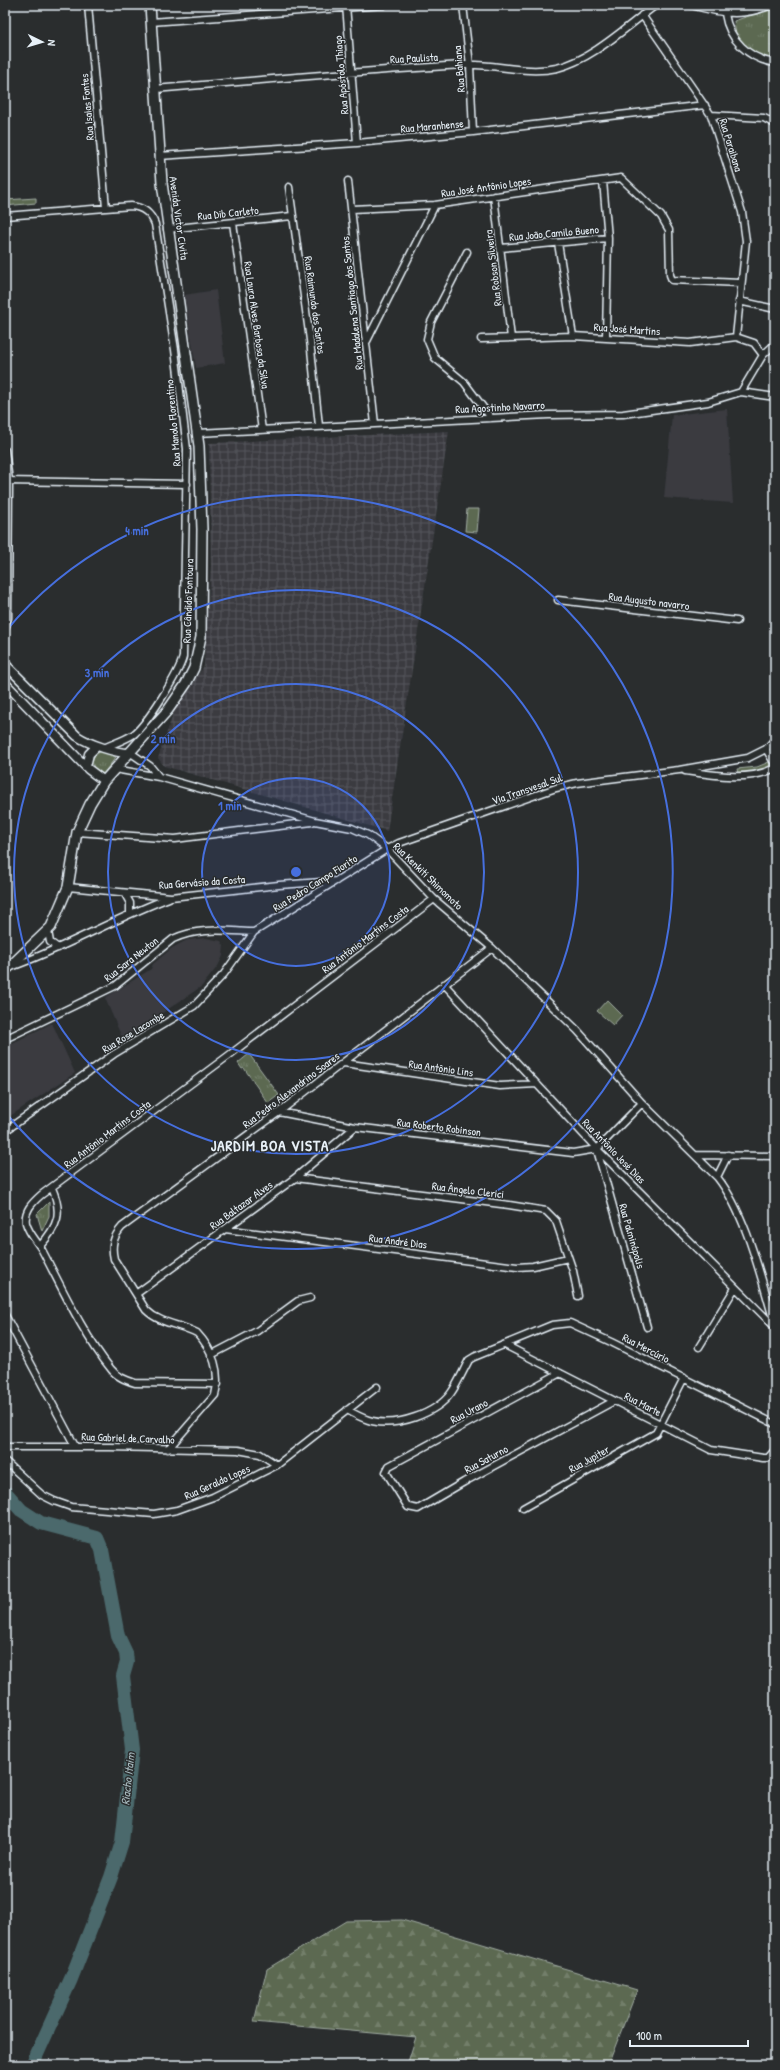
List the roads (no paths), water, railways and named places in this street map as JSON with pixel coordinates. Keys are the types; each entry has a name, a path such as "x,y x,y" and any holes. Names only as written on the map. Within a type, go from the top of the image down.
{"main road":[{"name":"Avenida Victor Civita","path":"150,5 159,156 167,229 198,433"},
{"name":"Rua Cândido Fontoura","path":"6,970 48,931 56,917 68,887 77,832 90,804 104,781 131,753 168,710 186,684 194,668 201,637 202,528 198,433"}],"street":[{"name":"Rua Isaias Fontes","path":"88,5 106,208"},
{"path":"152,22 384,5"},
{"name":"Rua Bahiana","path":"463,5 470,65 473,132"},
{"name":"Rua Paulista","path":"155,88 350,72 470,65 534,71 557,68 590,54 656,5"},
{"path":"691,5 725,14 745,13 770,5"},
{"name":"Rua Apóstolo Thiago","path":"346,7 350,72 357,143"},
{"path":"725,14 729,30 744,50 754,57 775,64"},
{"name":"Rua Paraibana","path":"642,15 711,115 745,226 745,252 740,284 736,337"},
{"name":"Rua Maranhense","path":"159,156 357,143 473,132 705,105"},
{"path":"711,115 758,118 772,122 775,128"},
{"name":"Rua José Antônio Lopes","path":"352,210 435,205 621,178 661,216 669,230 670,275 672,280 740,284"},
{"path":"603,180 608,238 606,337"},
{"name":"Rua Madalena Santiago dos Santos","path":"348,181 375,424"},
{"name":"Rua Raimundo dos Santos","path":"289,187 310,340 319,426"},
{"name":"Rua Robson Silveira","path":"494,196 511,338"},
{"path":"366,341 435,205"},
{"name":"Rua Manolo Florentino","path":"5,216 138,206 147,212 155,224 188,450 183,657 181,665 140,728 127,738 101,746"},
{"name":"Rua Dib Carleto","path":"167,229 292,216"},
{"name":"Rua Laura Alves Barbosa da Silva","path":"233,223 262,430"},
{"name":"Rua João Camilo Bueno","path":"501,248 608,238"},
{"path":"558,243 573,336"},
{"path":"467,252 431,322 427,340 435,358 464,382 491,418"},
{"path":"739,301 775,309"},
{"name":"Rua José Martins","path":"482,339 573,336 690,343 736,337 754,343 763,355"},
{"path":"775,344 763,355 741,392 775,397"},
{"name":"Rua Agostinho Navarro","path":"198,433 491,418 623,414 708,402 741,392"},
{"path":"5,450 7,481 8,618 5,629"},
{"path":"7,481 187,484"},
{"name":"Rua Augusto navarro","path":"558,600 737,621"},
{"path":"5,664 71,731 84,740 121,754 131,753 150,766 159,778"},
{"path":"5,683 97,777 104,781"},
{"name":"Via Transvesal Sul","path":"387,849 556,788 577,783 679,770 748,758 766,749 775,739"},
{"path":"86,766 89,754 101,746"},
{"path":"766,749 775,764"},
{"name":"Via Transvesal Sul","path":"679,770 706,774 750,776 761,774 775,768"},
{"name":"Rua Kenkiti Shimomoto","path":"115,769 159,778 315,821 361,831 387,849 434,899 492,948 577,1030 642,1102 717,1177 725,1189 743,1225 775,1326"},
{"path":"77,832 175,839 315,821"},
{"name":"Rua Pedro Campo Fiorito","path":"254,932 338,881 387,849"},
{"name":"Rua Gervásio da Costa","path":"68,887 125,894 171,897 279,885 338,881"},
{"path":"125,894 130,903 130,913"},
{"path":"6,970 37,958 130,913 171,897"},
{"name":"Rua Antônio Martins Costa","path":"218,1384 135,1383 119,1376 112,1370 79,1320 40,1246 30,1235 26,1224 27,1211 32,1203 434,899"},
{"path":"48,931 50,942 58,948"},
{"name":"Rua Sara Newton","path":"5,1039 115,986 173,939 182,934 202,931 254,932"},
{"name":"Rua Rose Lacombe","path":"5,1131 114,1054 194,1006 224,974 254,932"},
{"name":"Rua Pedro Alexandrino Soares","path":"218,1384 216,1366 211,1354 197,1333 152,1316 136,1294 114,1259 112,1250 117,1232 344,1063 492,948"},
{"name":"Rua Antônio José Dias","path":"444,984 597,1149 735,1288 775,1326"},
{"name":"Rua Antônio Lins","path":"344,1063 500,1086 537,1084"},
{"path":"597,1149 642,1102"},
{"name":"Rua Roberto Robinson","path":"279,1112 355,1127 573,1153 597,1149"},
{"name":"Rua Baltazar Alves","path":"136,1294 295,1178 355,1127"},
{"name":"Rua Palminópolis","path":"597,1149 647,1327"},
{"path":"696,1155 775,1156"},
{"path":"717,1177 728,1155"},
{"name":"Rua Ângelo Clerici","path":"295,1178 546,1211 556,1221 576,1281 578,1296"},
{"path":"40,1246 53,1230 58,1215 57,1199 52,1188"},
{"name":"Rua André Dias","path":"226,1229 517,1267 533,1266 568,1258"},
{"path":"699,1347 735,1288"},
{"path":"211,1354 257,1331 298,1301 310,1298"},
{"name":"Rua Gabriel de Carvalho","path":"5,1316 75,1446 253,1452 260,1454 277,1465"},
{"name":"Rua Mercúrio","path":"347,1410 364,1418 384,1422 406,1420 419,1415 443,1402 451,1393 469,1360 552,1325 570,1323 577,1325 775,1424"},
{"name":"Rua Marte","path":"505,1346 699,1444 723,1452 766,1458 775,1450"},
{"name":"Rua Urano","path":"387,1467 560,1373"},
{"path":"662,1425 684,1378"},
{"path":"168,1449 212,1400 218,1384"},
{"name":"Rua Geraldo Lopes","path":"5,1461 42,1495 54,1501 89,1510 154,1514 195,1505 277,1465 377,1387"},
{"name":"Rua Saturno","path":"387,1467 386,1472 408,1507 418,1509 614,1401"},
{"name":"Rua Jupiter","path":"523,1508 656,1433 662,1425"},
{"path":"5,1447 75,1446"}],"waterway":[{"name":"Riacho Itaim","path":"5,1492 21,1510 41,1523 97,1538 102,1550 118,1636 126,1653 127,1662 123,1676 132,1750 122,1842 111,1877 71,1979 32,2065"}],"district":[{"name":"JARDIM BOA VISTA","path":"270,1146"}]}
